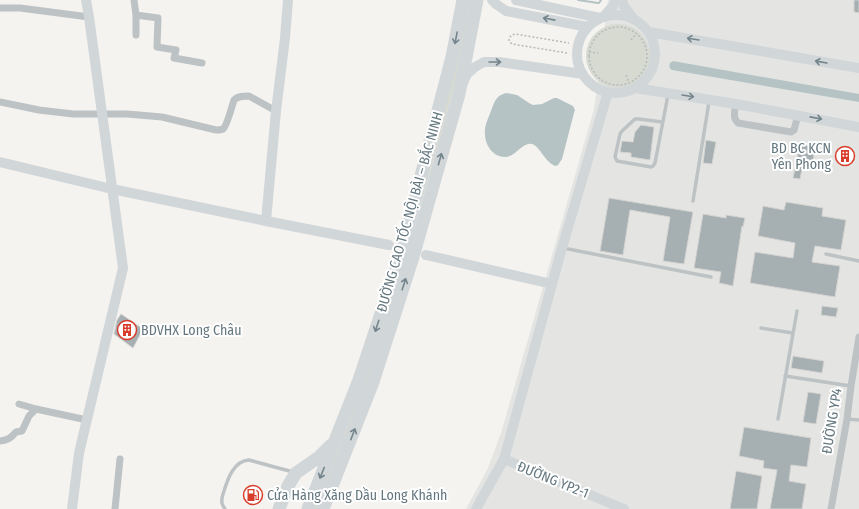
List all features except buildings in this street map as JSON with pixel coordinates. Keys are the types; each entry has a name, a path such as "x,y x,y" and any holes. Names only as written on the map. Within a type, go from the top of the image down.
{"highway":[{"name":"ĐƯỜNG CAO TỐC NỘI BÀI – BẮC NINH","path":"308,509 359,380 401,253 452,57 463,0"},
{"name":"ĐƯỜNG CAO TỐC NỘI BÀI – BẮC NINH","path":"323,509 376,374 413,257 459,94 477,0"},
{"path":"280,509 288,486 296,473 319,457 335,441"}],"street":[{"path":"72,509 79,453 123,268 86,0"},
{"path":"134,0 136,35"},
{"path":"266,221 288,0"},
{"path":"492,0 506,11 588,27"},
{"path":"516,0 602,17"},
{"path":"602,17 613,6 616,0"},
{"path":"622,0 632,18"},
{"path":"0,8 20,8 89,17"},
{"path":"618,14 632,18 642,24 649,32 653,40 655,50 654,63 649,76 642,83 632,86 623,92 608,92 591,84 583,74 578,60 577,49 580,38 595,20 602,17 618,14"},
{"path":"136,15 158,18 157,47 176,50 174,58 202,63"},
{"path":"649,32 859,68"},
{"path":"459,94 467,74 484,62 499,62 583,74"},
{"path":"632,86 668,94 736,104 859,127"},
{"path":"476,509 504,459 562,248 608,92"},
{"path":"0,102 45,111 74,114 127,114 162,117 216,130 223,129 226,125 236,98 249,96 276,111"},
{"path":"736,104 734,116 738,123 791,132 794,130 798,115"},
{"path":"0,162 112,189 389,245"},
{"path":"426,255 552,284"},
{"name":"ĐƯỜNG YP4","path":"830,509 847,419 859,337"},
{"path":"19,404 87,420"},
{"path":"0,441 10,438 16,432 22,431 29,416 36,408"},
{"path":"115,509 120,459"},
{"name":"ĐƯỜNG YP2-1","path":"504,459 624,509"}],"lane":[{"path":"662,122 635,119 620,134 615,157 616,160 651,167 653,166 655,163 668,94"},
{"path":"693,201 710,100"},
{"path":"562,248 711,277"},
{"path":"826,254 859,260"},
{"path":"778,419 797,311"},
{"path":"761,328 793,333"},
{"path":"785,376 851,386"},
{"path":"847,419 859,420"},
{"path":"224,509 221,503 222,496 229,476 236,466 244,460 249,460 296,473"}],"path":[{"path":"621,27 629,29 642,39 646,47 647,62 641,75 632,86 615,86 606,83 599,79 590,65 589,52 591,45 601,32 609,28 621,27"},
{"path":"631,40 636,33"},
{"path":"567,53 512,44 509,41 509,38 515,34 569,43"},
{"path":"589,52 598,53"},
{"path":"626,75 632,86"}],"shaded area":[{"path":"468,0 472,0 454,88 379,352 318,509 314,509 350,420"},
{"path":"608,0 859,0 859,509 466,509 488,468 502,430 594,109"},
{"path":"618,24 630,27 641,33 647,44 650,56 647,68 641,79 630,85 618,88 606,85 595,79 589,68 586,56 589,44 595,33 606,27"},
{"path":"673,61 859,94 859,102 672,70 669,65"},
{"path":"506,93 517,95 533,105 542,104 557,98 573,106 575,110 562,159 558,165 552,165 535,145 532,144 525,145 512,155 505,157 497,155 490,150 485,138 486,125 495,102 499,96"}],"waterway":[{"path":"578,0 598,3 601,0"}],"place":[{"name":"BD BC KCN Yên Phong","path":"845,156"},
{"name":"BDVHX Long Châu","path":"127,330"},
{"name":"Cửa Hàng Xăng Dầu Long Khánh","path":"253,495"}]}
